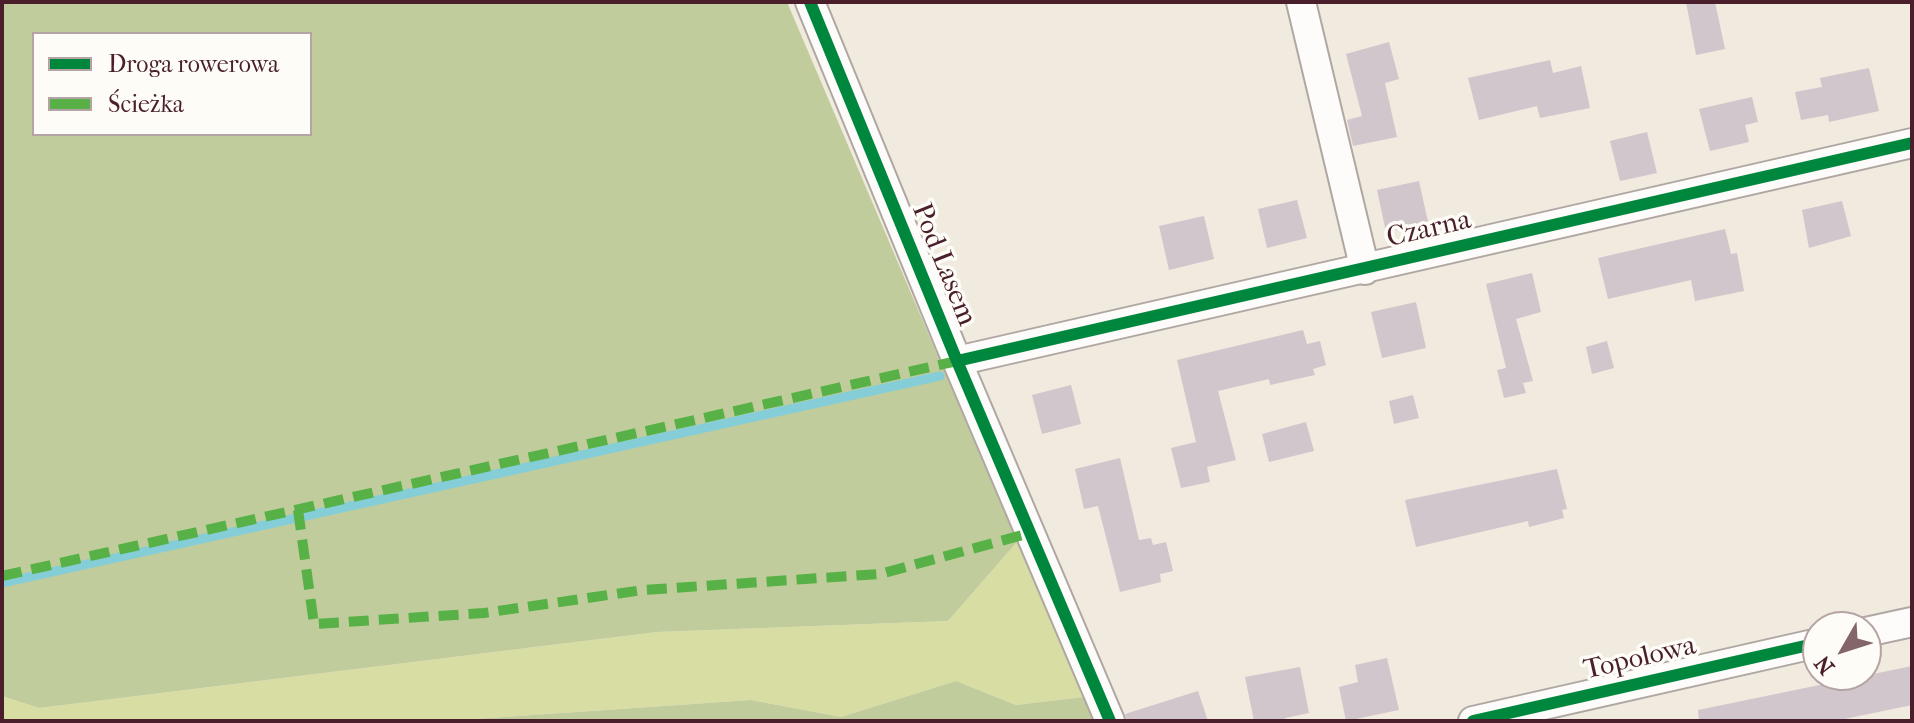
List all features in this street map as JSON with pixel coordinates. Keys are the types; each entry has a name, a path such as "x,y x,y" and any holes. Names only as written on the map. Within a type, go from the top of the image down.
{"street":[{"name":"Pod Lasem","path":"810,2 957,361 1110,721"},
{"path":"1301,2 1365,270"},
{"name":"Czarna","path":"957,361 1912,143"},
{"path":"1882,629 1912,622"},
{"name":"Topolowa","path":"1473,721 1802,647"}],"green space":[{"path":"2,2 787,2 1017,542 948,621 657,632 39,708 2,696"},
{"path":"1017,542 1084,697 1016,705 956,681 841,717 751,700 446,721 2,721 2,696 39,708 657,632 948,621"},
{"path":"956,681 1016,705 1084,697 1094,721 446,721 751,700 841,717"}],"building":[{"path":"1686,2 1715,2 1725,49 1696,55"},
{"path":"1389,42 1399,79 1385,83 1397,137 1353,146 1347,120 1362,116 1346,54"},
{"path":"1550,60 1553,73 1581,66 1590,108 1540,118 1537,106 1479,120 1468,78"},
{"path":"1869,68 1879,111 1829,122 1828,115 1801,120 1795,92 1822,87 1820,78"},
{"path":"1752,97 1758,122 1745,125 1749,142 1710,151 1699,109"},
{"path":"1647,132 1657,173 1620,181 1610,141"},
{"path":"1419,181 1428,222 1386,232 1377,190"},
{"path":"1297,200 1307,238 1267,248 1258,209"},
{"path":"1842,201 1851,236 1809,248 1802,210"},
{"path":"1204,216 1214,259 1169,270 1159,226"},
{"path":"1725,229 1731,254 1737,253 1744,291 1695,301 1691,280 1608,299 1598,258"},
{"path":"1532,273 1541,312 1516,319 1533,381 1523,383 1526,393 1504,398 1497,370 1506,368 1486,284"},
{"path":"1416,302 1426,348 1382,358 1371,312"},
{"path":"1303,330 1307,344 1320,341 1326,365 1313,369 1315,375 1270,385 1269,379 1218,391 1236,460 1207,467 1210,482 1181,488 1171,448 1196,442 1177,360"},
{"path":"1607,341 1614,368 1592,374 1586,347"},
{"path":"1071,385 1081,424 1042,434 1032,395"},
{"path":"1413,395 1419,418 1394,424 1389,401"},
{"path":"1306,422 1314,451 1269,462 1262,434"},
{"path":"1120,458 1139,540 1151,538 1153,545 1166,542 1173,571 1160,574 1161,582 1120,592 1098,506 1084,509 1075,469"},
{"path":"1557,469 1567,509 1562,510 1564,518 1529,527 1528,521 1416,547 1405,500"},
{"path":"1387,658 1399,710 1346,721 1339,687 1358,682 1355,665"},
{"path":"1912,666 1912,705 1835,721 1699,721 1698,710 1802,689 1882,691 1882,672"},
{"path":"1300,667 1309,713 1285,718 1286,721 1254,721 1245,677"},
{"path":"1198,691 1208,721 1127,721 1125,714"}],"waterway":[{"path":"2,583 940,376"}],"marked path":[{"path":"2,576 957,361"},
{"path":"298,510 314,624 484,613 643,590 880,574 1030,533"}],"cycle path":[{"path":"810,2 957,361 1110,721"},
{"path":"957,361 1912,143"},
{"path":"1473,721 1802,647"}]}
